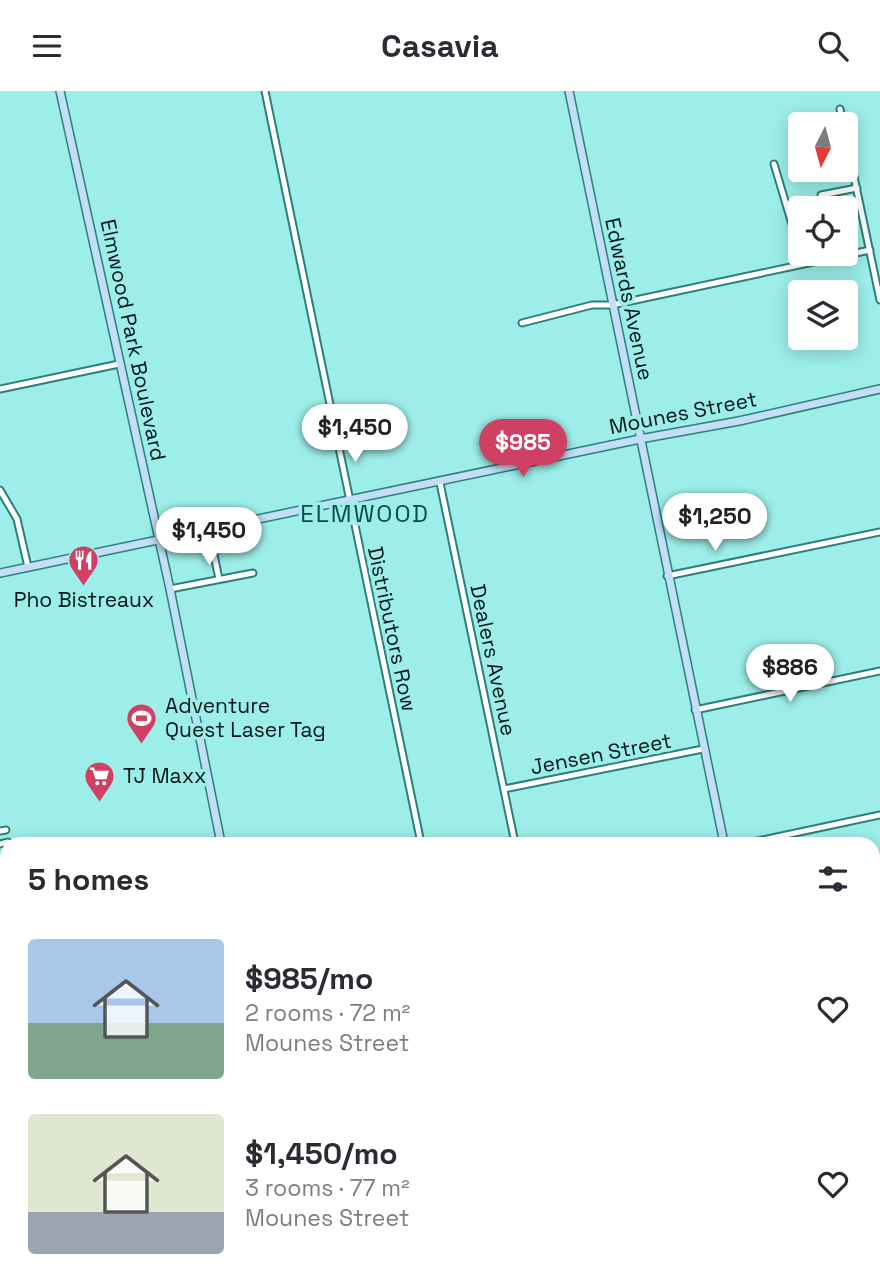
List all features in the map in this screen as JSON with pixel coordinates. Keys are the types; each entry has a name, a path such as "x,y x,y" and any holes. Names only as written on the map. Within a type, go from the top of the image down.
{"street":[{"name":"Elmwood Park Boulevard","path":"60,91 118,364 170,589 220,837"},
{"name":"Distributors Row","path":"265,91 420,837"},
{"name":"Edwards Avenue","path":"569,91 723,837"},
{"path":"774,164 788,205"},
{"path":"856,182 880,300"},
{"path":"821,196 857,188"},
{"path":"858,253 870,250"},
{"path":"522,323 592,305 612,305 794,266"},
{"path":"0,389 118,364"},
{"name":"Mounes Street","path":"0,573 640,439 739,421 880,389"},
{"name":"Dealers Avenue","path":"440,482 514,837"},
{"path":"0,490 17,519 28,567"},
{"path":"209,531 219,579"},
{"path":"667,576 880,532"},
{"path":"170,589 253,573"},
{"path":"695,710 880,671"},
{"name":"Jensen Street","path":"504,789 703,749"},
{"path":"776,837 880,815"}],"place":[{"name":"Pho Bistreaux","path":"84,587"},
{"name":"Adventure Quest Laser Tag","path":"142,745"},
{"name":"TJ Maxx","path":"100,803"}],"district":[{"name":"ELMWOOD","path":"365,514"}]}
